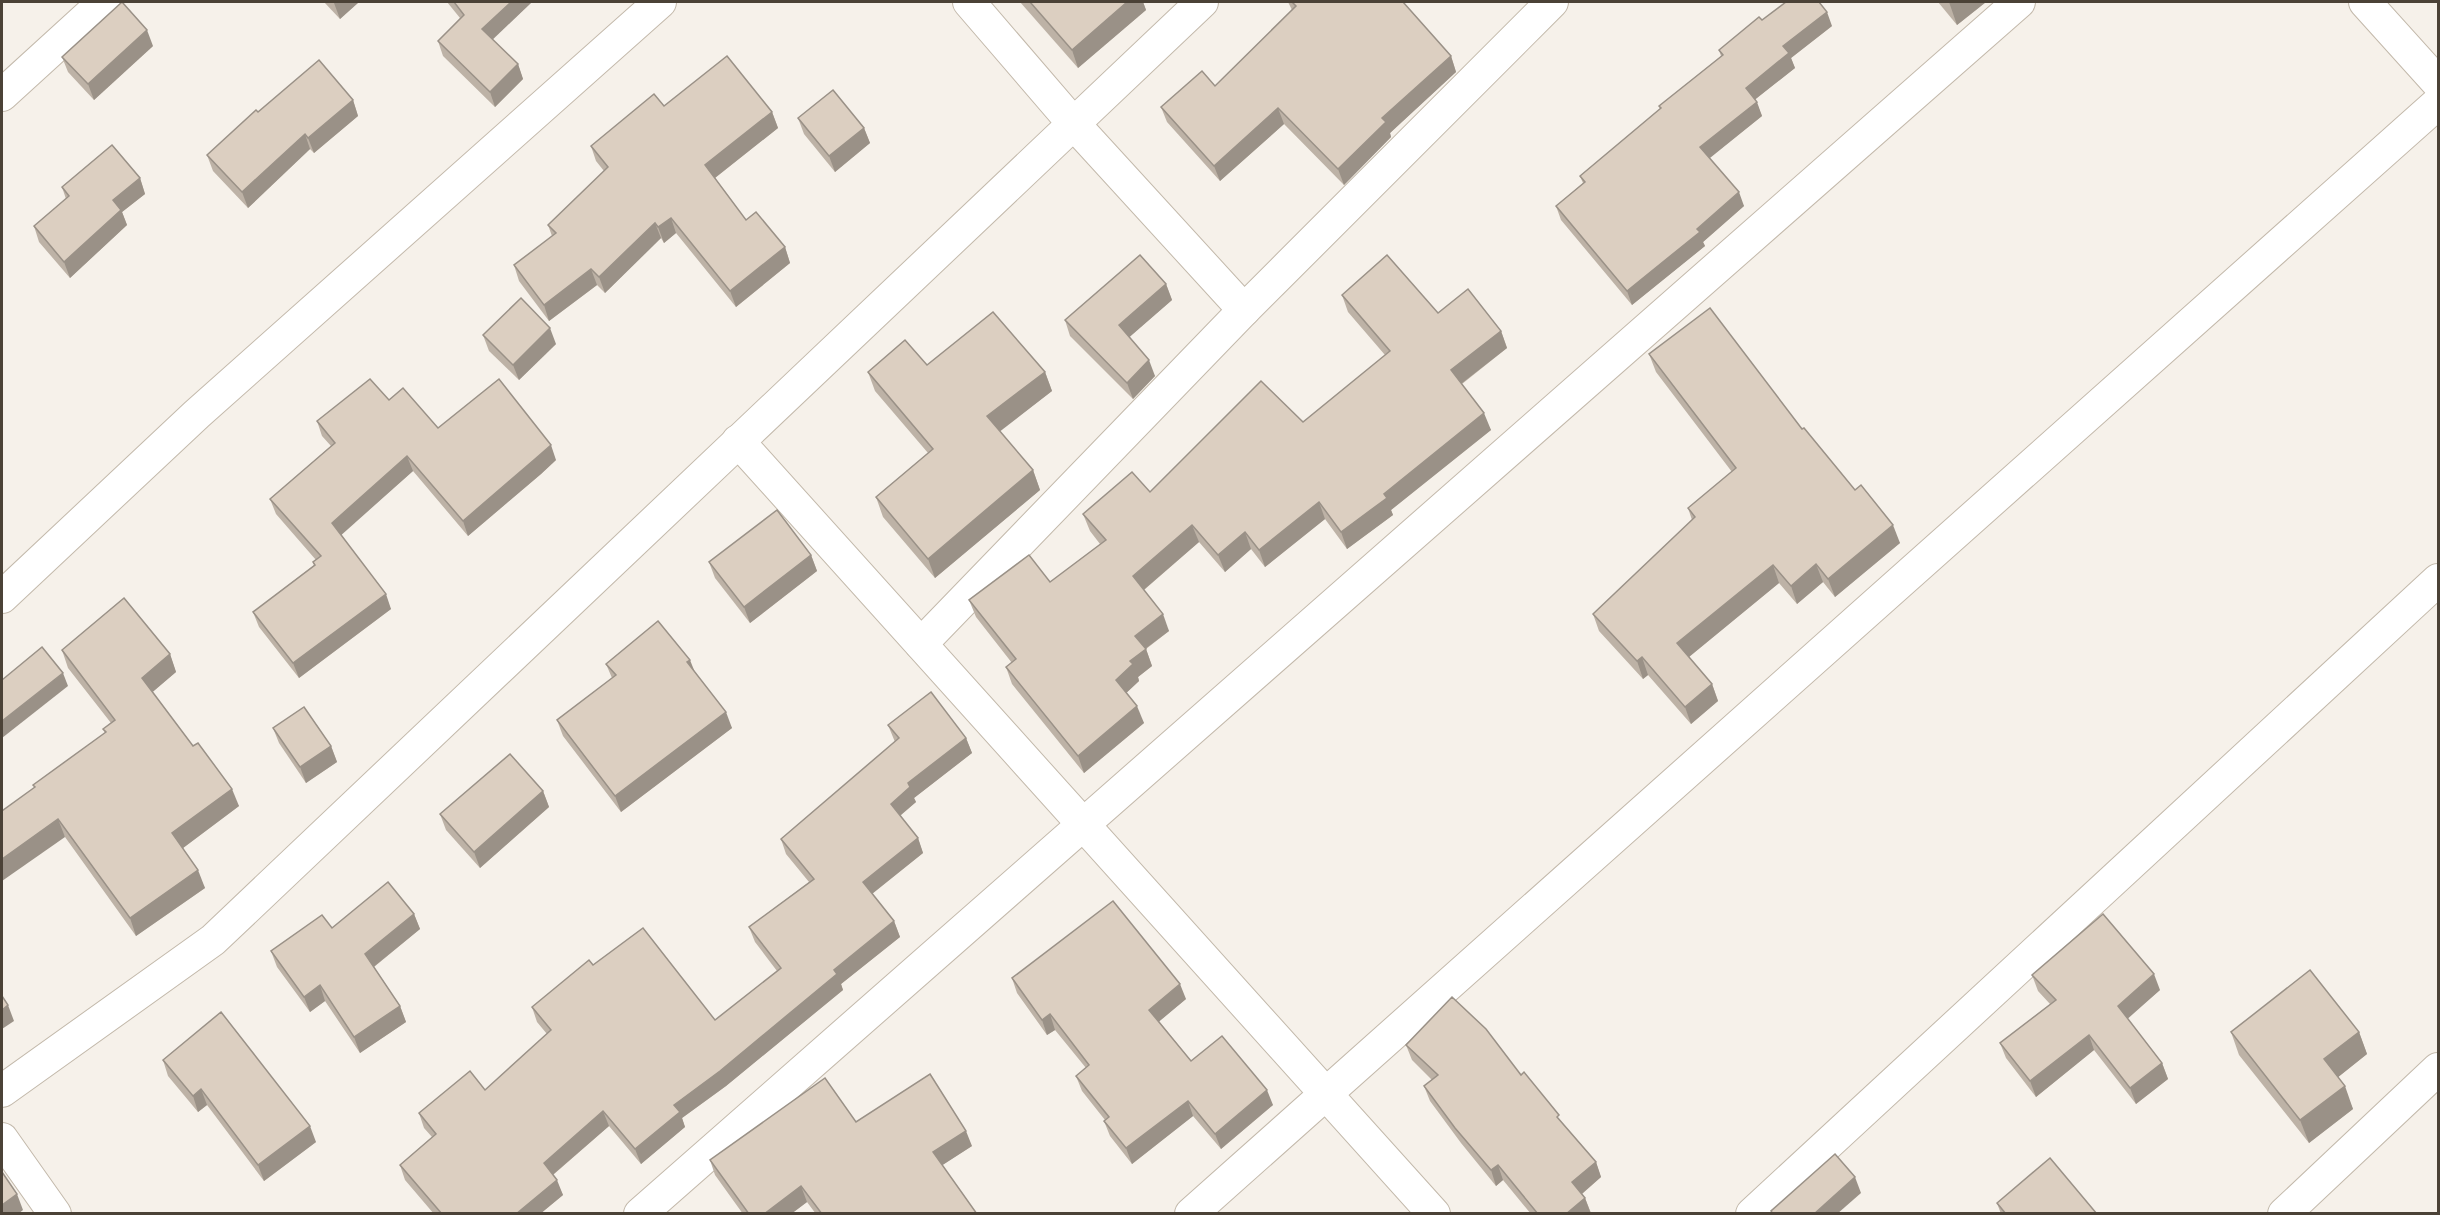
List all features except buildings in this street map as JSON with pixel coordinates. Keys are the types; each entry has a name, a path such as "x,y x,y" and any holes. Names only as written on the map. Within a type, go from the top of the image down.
{"street":[{"path":"2,95 104,2"},
{"path":"2,597 197,414 660,2"},
{"path":"969,2 1073,123 1244,310"},
{"path":"2,1091 213,940 1202,2"},
{"path":"921,644 1244,310 1552,2"},
{"path":"640,1214 2019,2"},
{"path":"2365,2 2439,83"},
{"path":"1191,1214 2439,103"},
{"path":"738,441 1434,1214"},
{"path":"1752,1214 2439,580"},
{"path":"2284,1214 2439,1069"},
{"path":"2,1139 55,1214"}]}
